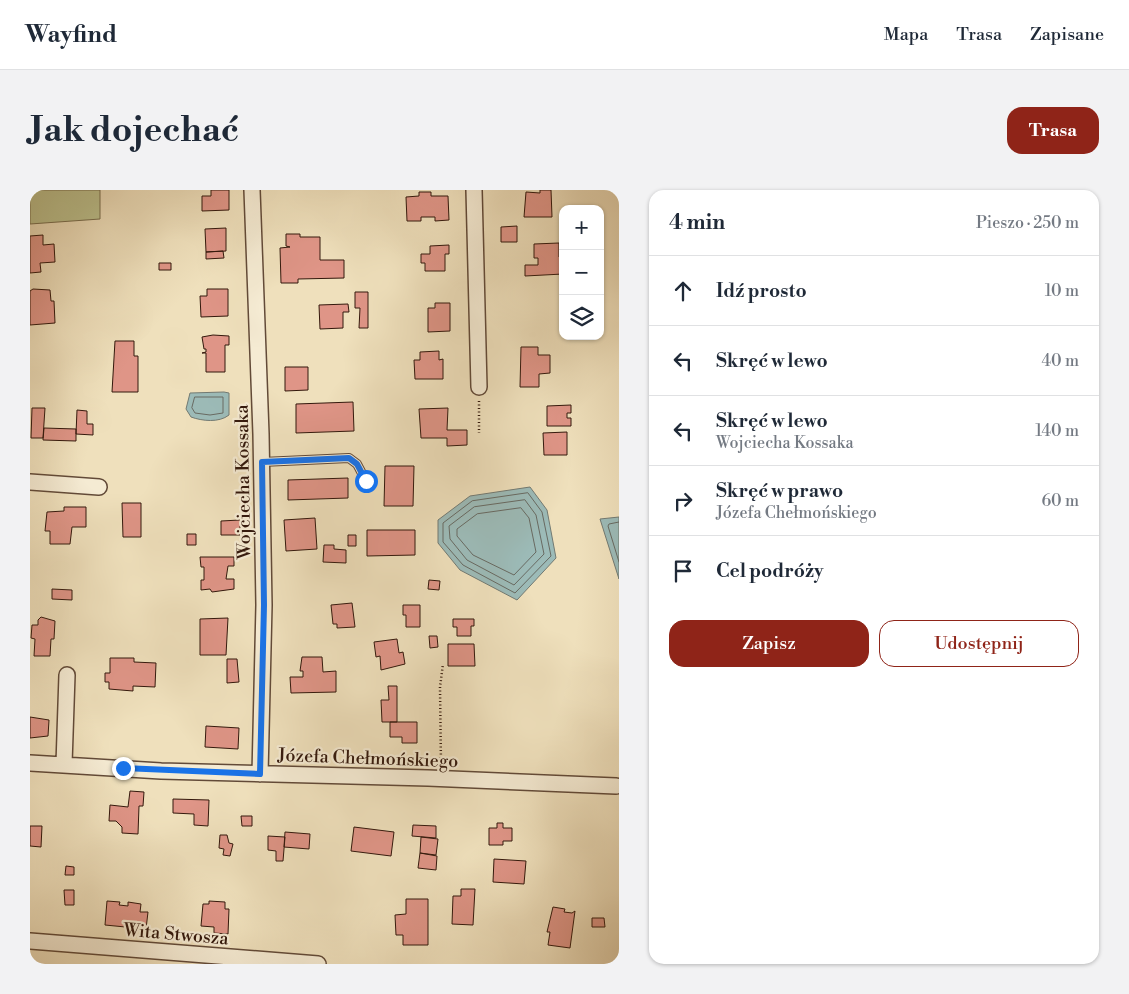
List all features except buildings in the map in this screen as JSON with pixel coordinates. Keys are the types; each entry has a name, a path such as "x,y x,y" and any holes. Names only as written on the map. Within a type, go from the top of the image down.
{"street":[{"name":"Wojciecha Kossaka","path":"252,190 262,462 264,605 260,774"},
{"path":"474,190 478,387"},
{"path":"30,482 99,487"},
{"path":"64,764 67,675"},
{"name":"Józefa Chełmońskiego","path":"30,763 160,771 616,786"},
{"name":"Wita Stwosza","path":"30,941 318,964"}],"lane":[{"path":"262,462 349,458 357,464 366,481"}],"path":[{"path":"478,387 479,433"},
{"path":"442,779 440,687 443,664"}],"green space":[{"path":"30,190 100,190 100,219 30,224"}],"water":[{"path":"190,393 229,393 229,415 225,418 200,420 191,417 186,409"},
{"path":"530,487 547,510 556,558 517,600 460,570 438,543 438,520 470,496"},
{"path":"619,517 619,579 600,519"}],"route":[{"path":"123,768 260,774 264,605 262,462 349,458 357,464 366,481"}]}
